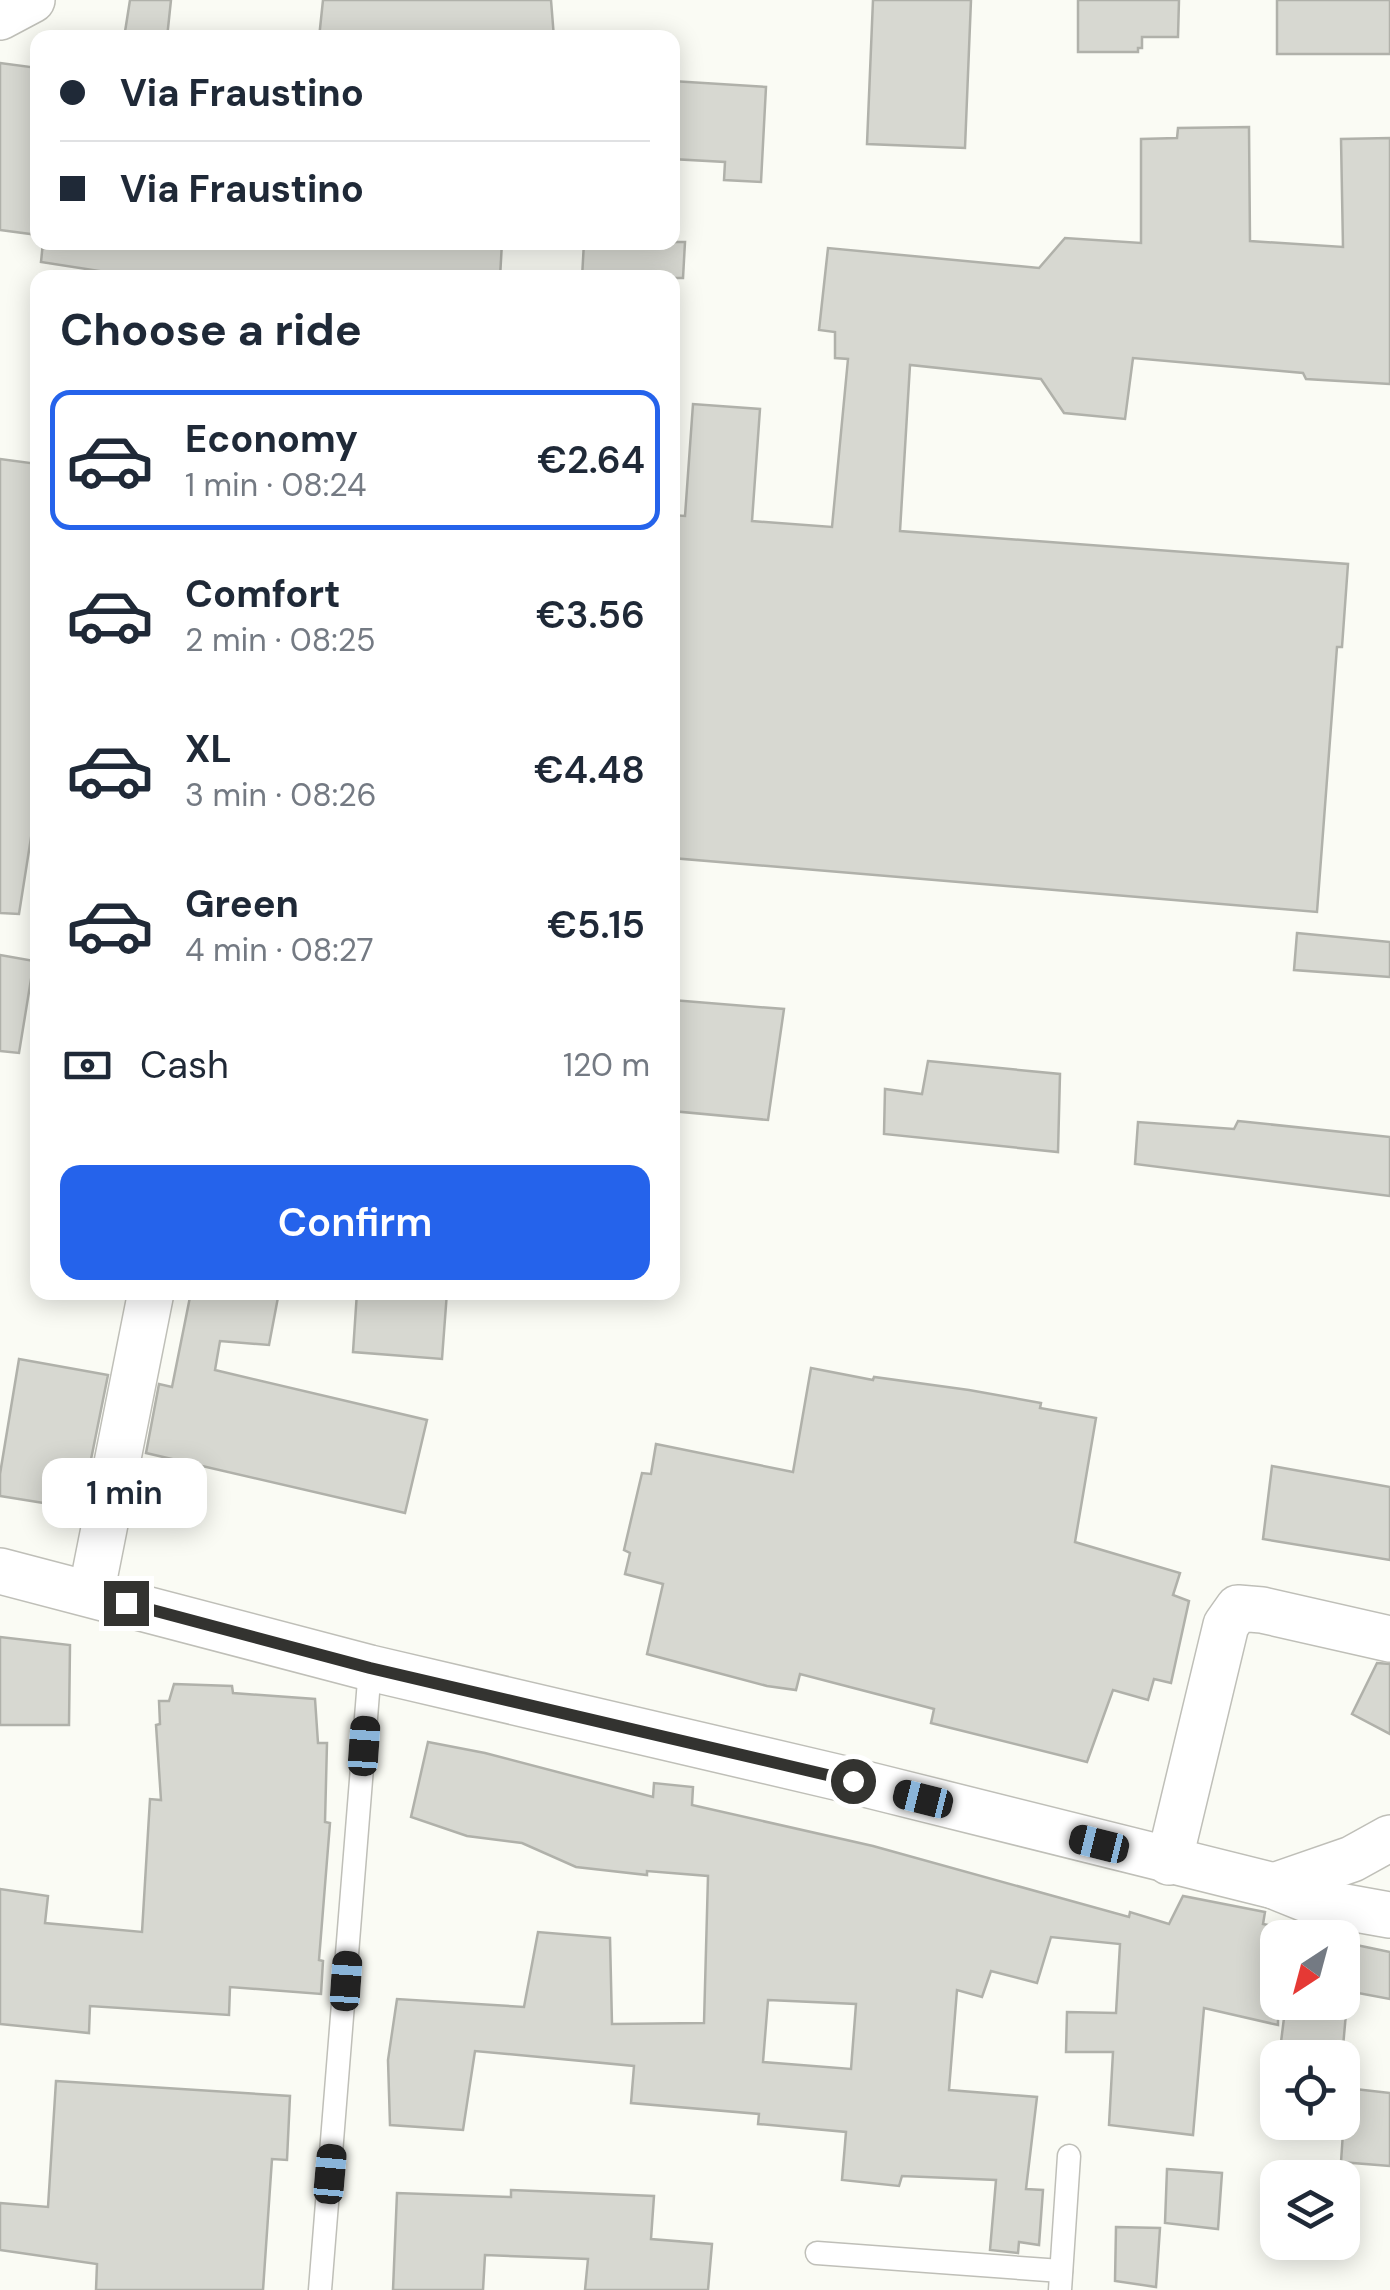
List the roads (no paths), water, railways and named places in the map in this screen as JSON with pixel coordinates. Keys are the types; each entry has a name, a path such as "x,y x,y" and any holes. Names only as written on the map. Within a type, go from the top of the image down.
{"street":[{"path":"0,17 32,0"},
{"path":"91,1594 149,1300"},
{"path":"0,1571 370,1668 853,1781 1274,1886 1311,1901 1390,1915"},
{"path":"1169,1862 1226,1625 1238,1608 1390,1639"},
{"path":"1274,1886 1352,1860 1390,1838"}],"lane":[{"path":"320,2290 370,1668"},
{"path":"817,2254 1061,2281 1070,2156"}]}
